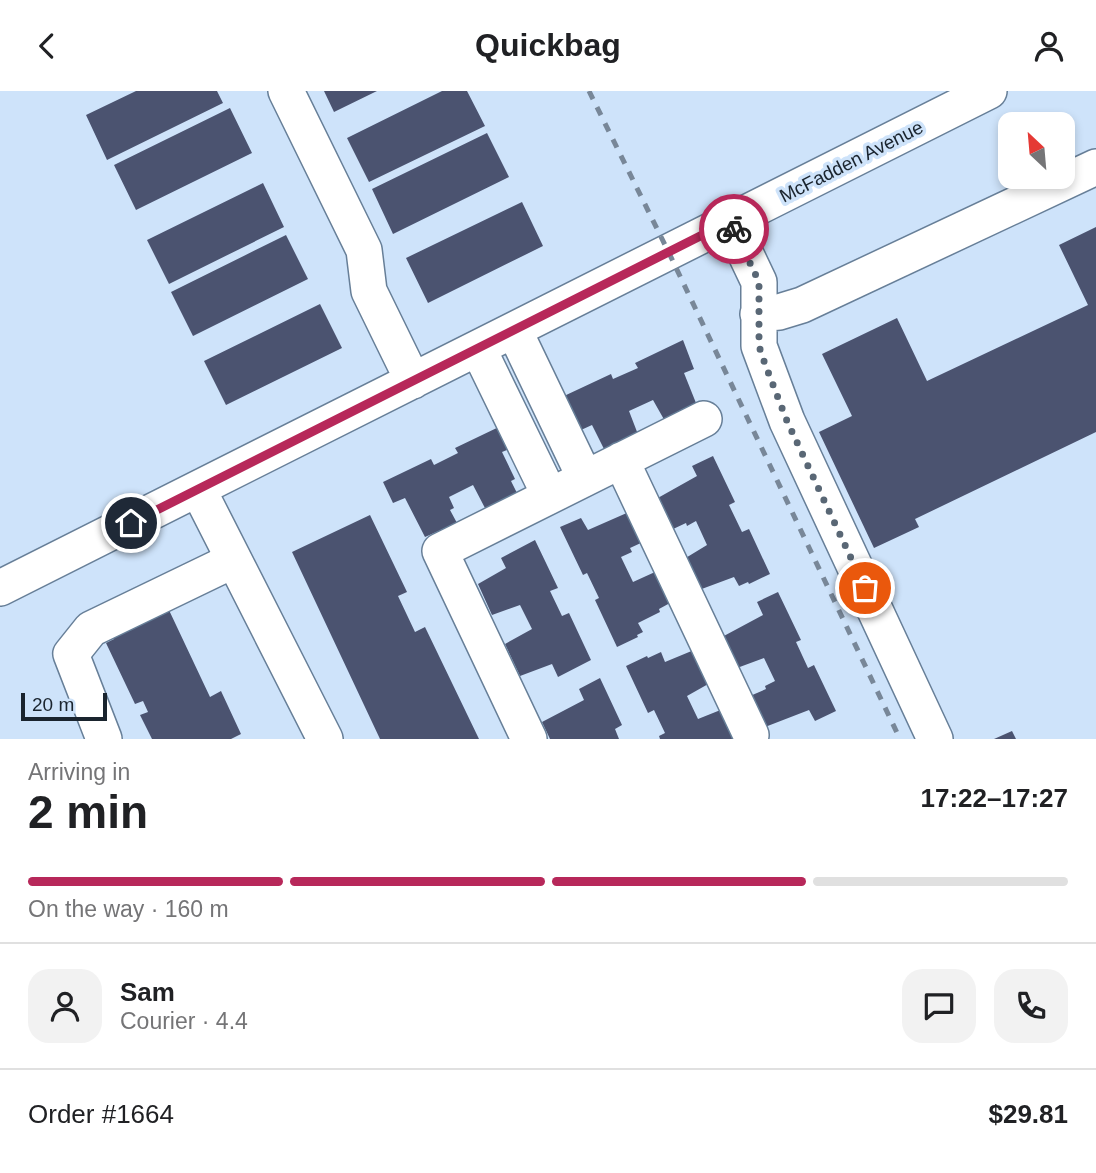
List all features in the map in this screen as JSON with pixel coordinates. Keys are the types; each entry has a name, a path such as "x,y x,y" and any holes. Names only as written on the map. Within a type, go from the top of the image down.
{"street":[{"path":"286,91 364,250 369,291 413,381"},
{"name":"McFadden Avenue","path":"0,589 989,91"},
{"path":"758,314 779,312 802,305 1096,167"},
{"path":"730,221 759,282 759,346 787,421 935,739"},
{"path":"513,330 585,478"},
{"path":"478,348 550,496"},
{"path":"529,739 440,551 704,419"},
{"path":"621,460 751,735"},
{"path":"198,489 234,560 314,736"},
{"path":"104,739 71,654 91,629 234,560"}],"building":[{"path":"136,91 217,91 223,103 107,160 86,115"},
{"path":"324,91 377,91 334,112"},
{"path":"442,91 467,91 485,126 369,182 347,138"},
{"path":"230,108 252,153 136,210 114,165"},
{"path":"487,133 509,177 393,234 372,189"},
{"path":"263,183 284,227 169,284 147,240"},
{"path":"522,202 543,246 428,303 406,258"},
{"path":"1096,227 1096,432 915,519 919,527 874,548 819,432 852,416 822,354 897,318 927,381 1088,305 1059,245"},
{"path":"286,235 308,279 193,336 171,292"},
{"path":"320,304 342,348 226,405 204,361"},
{"path":"683,340 694,369 684,373 698,408 666,423 653,400 629,411 639,437 606,453 592,425 581,430 564,396 611,374 613,379 638,368 635,363"},
{"path":"503,425 514,447 502,452 515,479 511,481 518,495 486,510 473,485 449,497 454,508 450,510 457,523 425,537 405,498 393,503 383,482 431,459 434,465 458,453 455,448"},
{"path":"713,456 735,502 729,505 742,532 749,529 770,574 749,584 748,582 739,586 734,577 699,590 684,559 707,545 696,521 671,530 656,499 697,476 692,466"},
{"path":"629,512 643,542 630,548 632,552 621,557 633,582 655,572 670,603 659,609 660,612 638,623 643,632 637,635 638,637 617,647 595,600 599,598 587,573 583,575 560,527 581,518 588,530"},
{"path":"370,515 407,592 398,596 415,632 425,627 479,739 380,739 292,552"},
{"path":"535,540 558,588 550,591 562,616 569,613 591,660 558,677 552,664 520,676 505,644 532,629 520,605 492,615 478,584 506,568 501,558"},
{"path":"778,592 801,640 796,642 808,668 814,665 836,711 815,721 809,710 765,727 750,696 766,689 765,686 775,681 764,658 737,668 722,637 763,615 757,602"},
{"path":"168,608 210,697 221,691 241,734 231,739 152,739 140,715 148,712 143,701 135,704 106,643 114,639 112,635"},
{"path":"694,650 710,683 687,696 698,719 723,709 738,739 660,739 659,736 665,733 654,710 648,713 626,666 661,652 665,662"},
{"path":"600,678 622,725 615,729 619,739 550,739 542,722 584,700 579,689"},
{"path":"1012,731 1016,739 994,739"}],"railway":[{"path":"589,91 900,739"}],"way so far":[{"path":"734,229 759,282 759,346 765,364 787,421 865,588"}],"route":[{"path":"131,523 730,221 734,229"}]}
